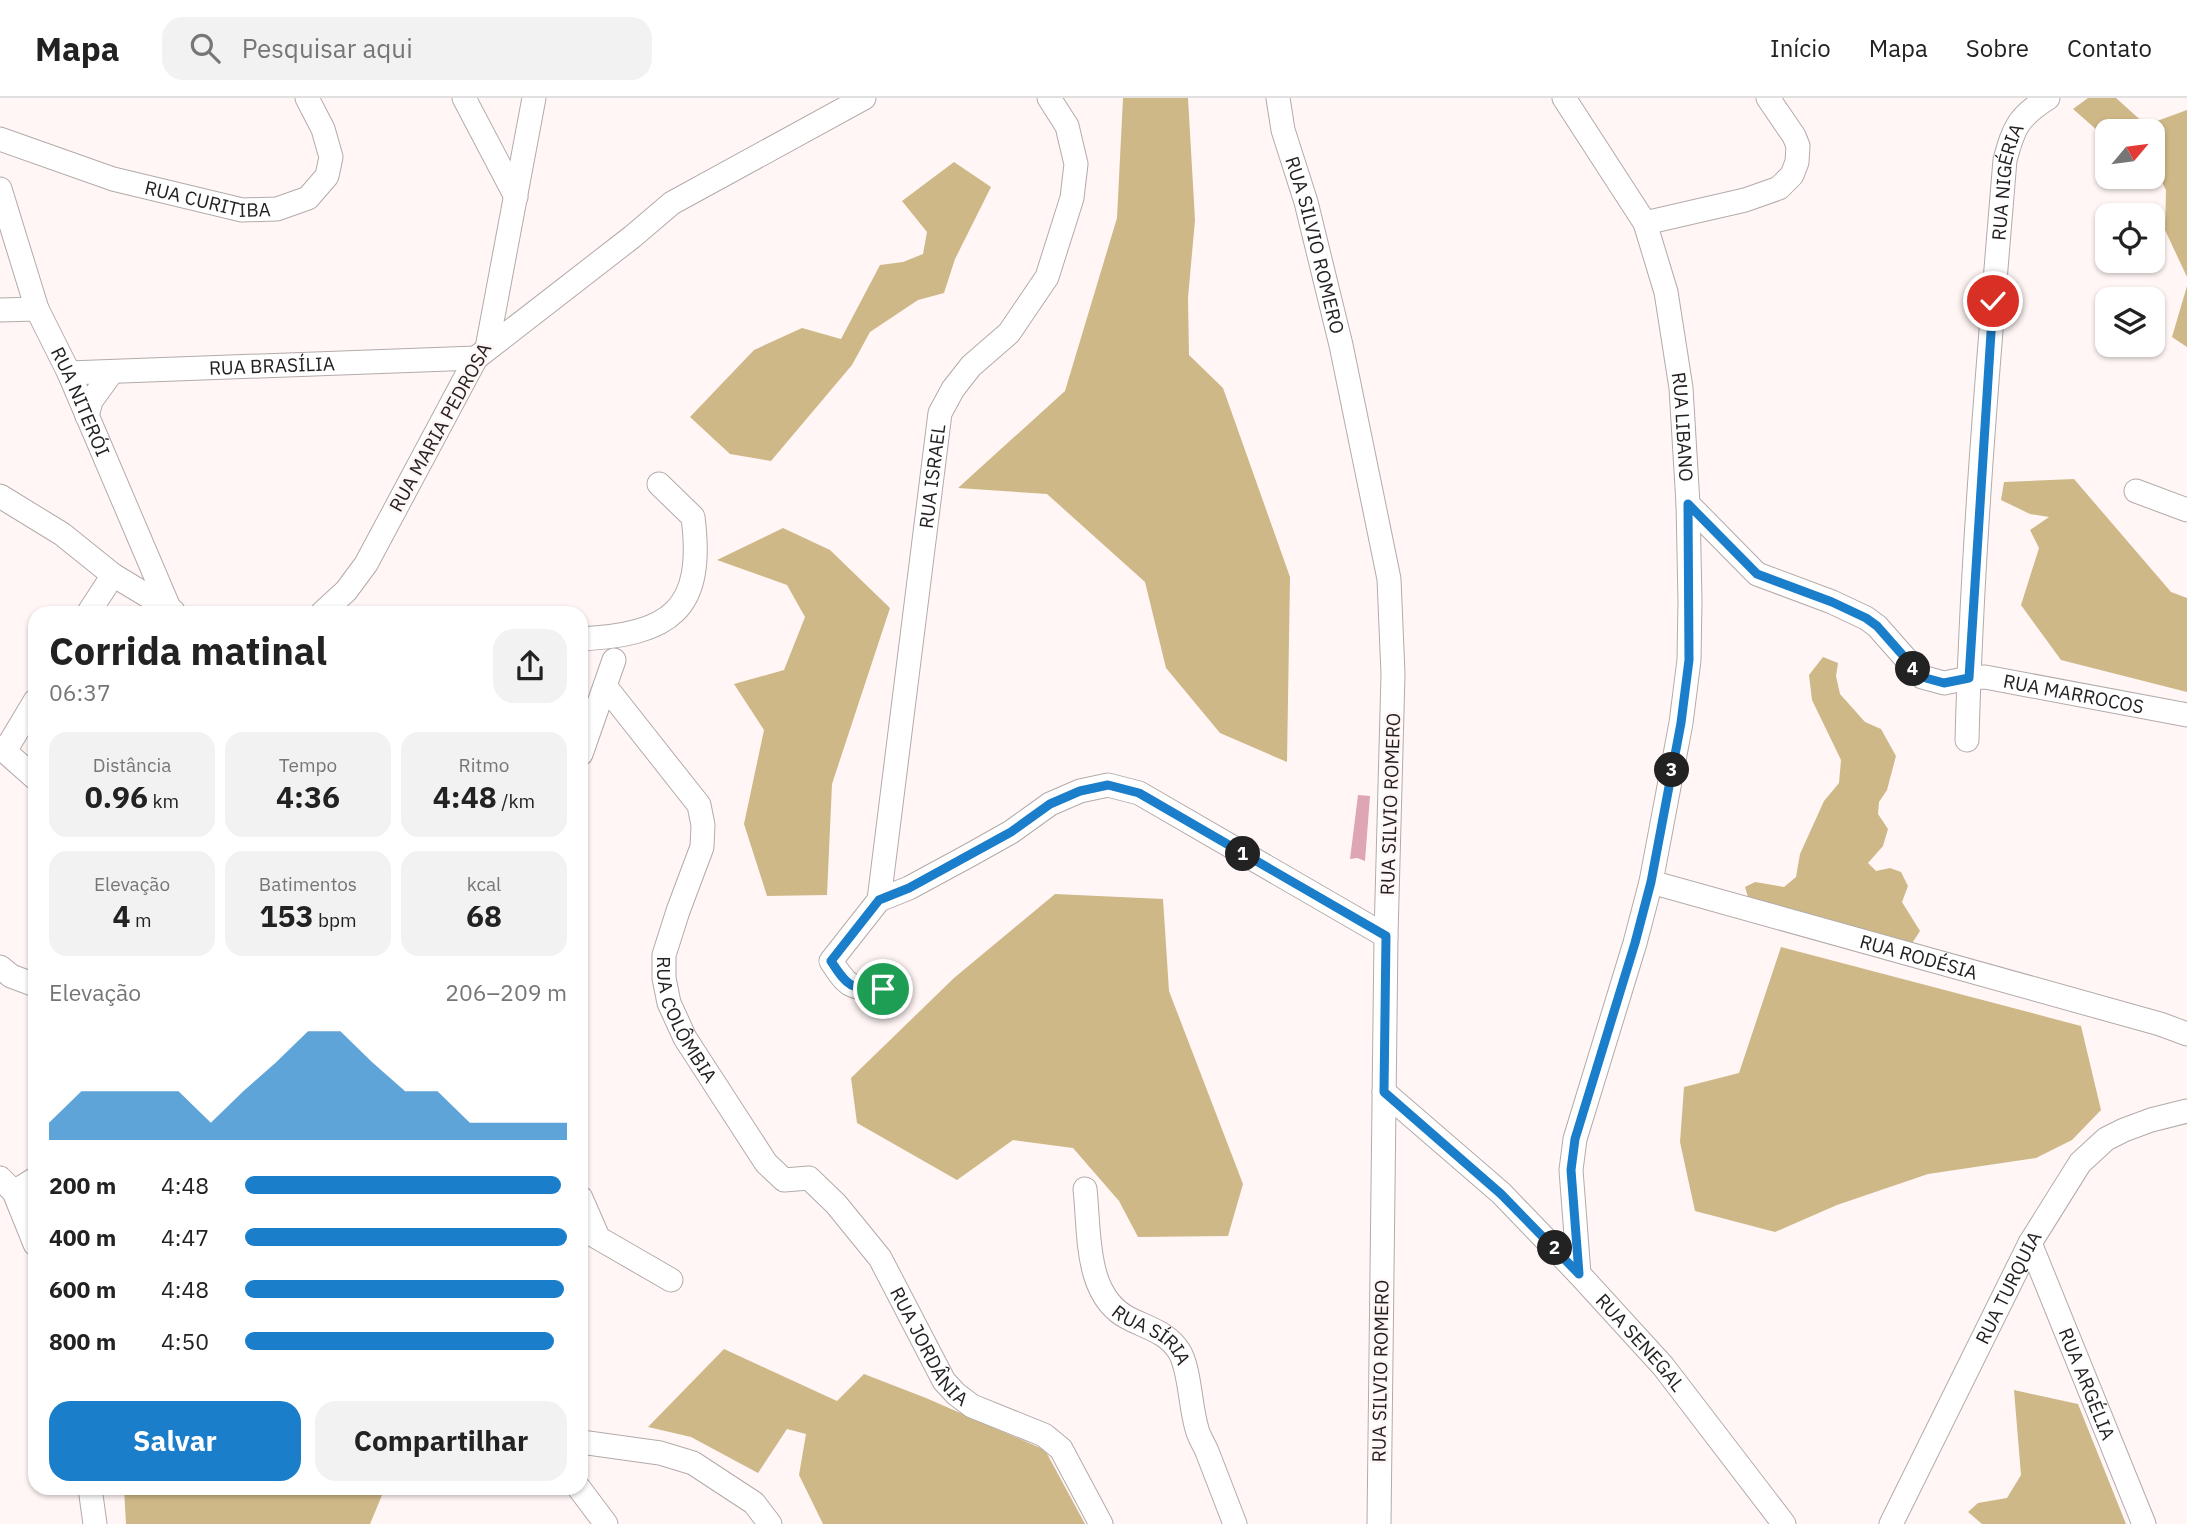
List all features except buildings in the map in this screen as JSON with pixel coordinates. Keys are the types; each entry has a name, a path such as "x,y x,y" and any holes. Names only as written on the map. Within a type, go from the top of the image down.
{"street":[{"name":"RUA CURITIBA","path":"0,139 113,179 242,210 277,209 308,198 327,176 331,157 323,129 307,98"},
{"path":"464,98 516,197"},
{"name":"RUA MARIA PEDROSA","path":"330,606 346,591 366,564 482,353 516,197 534,98"},
{"path":"482,353 672,203 864,98"},
{"name":"RUA ISRAEL","path":"879,900 940,413 953,389 979,359 1009,333 1047,277 1072,198 1076,164 1067,126 1049,98"},
{"name":"RUA SILVIO ROMERO","path":"1278,98 1283,130 1306,202 1341,345 1389,579 1394,674 1386,936 1379,1524"},
{"name":"RUA LIBANO","path":"1564,98 1645,223 1666,292 1679,374 1688,504 1689,660 1681,723 1651,882 1575,1139 1571,1170 1579,1274"},
{"path":"1645,223 1745,200 1779,188 1792,175 1797,163 1798,146 1794,135 1769,98"},
{"name":"RUA NIGÉRIA","path":"1967,740 1987,372 2005,160 2013,130 2032,108 2048,98"},
{"name":"RUA NITERÓI","path":"0,188 37,309 69,373 173,606"},
{"path":"0,310 37,309"},
{"name":"RUA BRASÍLIA","path":"69,373 482,353"},
{"path":"87,416 91,401 112,372"},
{"path":"588,638 629,635 662,622 677,610 690,589 697,556 693,517 659,484"},
{"path":"2136,491 2187,510"},
{"path":"0,496 62,534 113,575 166,606"},
{"name":"RUA MARROCOS","path":"1688,504 1757,574 1832,602 1866,618 1877,626 1922,677 1944,683 1969,678 2002,680 2187,715"},
{"path":"93,606 113,575"},
{"path":"588,734 614,660"},
{"name":"RUA COLÔMBIA","path":"605,686 699,805 703,825 702,847 664,955 664,978 669,1003 685,1038 766,1163"},
{"path":"28,711 2,749 28,772"},
{"path":"883,989 858,988 845,983 831,961 879,900 909,888 1011,832 1050,804 1080,791 1108,785 1139,793 1386,936"},
{"name":"RUA RODÉSIA","path":"1651,882 2160,1024 2187,1034"},
{"path":"0,967 11,976 28,982"},
{"name":"RUA SENEGAL","path":"1384,1092 1501,1194 1579,1274 1663,1366 1784,1524"},
{"name":"RUA TURQUIA","path":"1892,1524 2030,1243 2080,1163 2106,1139 2151,1120 2187,1111"},
{"name":"RUA JORDÂNIA","path":"766,1163 784,1180 809,1178 836,1204 880,1258 944,1381 972,1406 1044,1434 1061,1449 1101,1524"},
{"path":"28,1180 7,1185 28,1229"},
{"name":"RUA SÍRIA","path":"1085,1189 1099,1289 1106,1301 1117,1311 1161,1333 1181,1353 1197,1431 1235,1524"},
{"path":"589,1233 671,1280"},
{"name":"RUA ARGÉLIA","path":"2030,1243 2144,1524"},
{"path":"588,1443 660,1453 693,1463 754,1503 770,1524"},
{"path":"91,1495 95,1524"},
{"path":"584,1495 606,1524"}],"shaded area":[{"path":"1123,98 1188,98 1195,220 1188,298 1189,355 1223,388 1290,577 1287,762 1220,733 1166,668 1145,582 1047,494 958,488 1065,391 1117,218"},
{"path":"2088,98 2116,98 2139,119 2095,119 2095,128 2073,109"},
{"path":"2187,110 2187,277 2165,230 2165,119 2162,119"},
{"path":"954,162 991,187 955,259 944,293 918,300 870,332 852,365 771,461 730,454 690,417 754,350 802,328 841,339 880,265 903,262 923,254 927,232 902,201"},
{"path":"2187,286 2187,347 2172,337"},
{"path":"2074,479 2171,592 2187,598 2187,692 2061,660 2021,605 2039,548 2030,530 2049,517 2030,514 2001,500 2004,482"},
{"path":"783,528 830,550 890,608 832,784 827,895 767,896 744,824 764,730 734,684 784,670 805,617 787,585 717,560"},
{"path":"1823,657 1838,663 1836,676 1840,694 1865,722 1881,729 1896,756 1887,790 1879,802 1878,814 1888,829 1883,846 1868,863 1876,871 1890,868 1901,872 1908,886 1902,902 1920,931 1909,948 1774,911 1748,897 1745,887 1755,882 1784,887 1796,877 1800,854 1824,801 1839,783 1841,760 1812,700 1809,675"},
{"path":"1055,894 1163,899 1169,991 1243,1184 1228,1236 1138,1237 1119,1201 1073,1148 1013,1140 957,1180 857,1123 851,1078 954,978"},
{"path":"1781,947 2081,1026 2101,1110 2072,1140 2036,1158 1928,1174 1837,1205 1775,1232 1695,1211 1680,1142 1684,1087 1739,1073"},
{"path":"724,1349 837,1401 864,1374 1045,1450 1085,1524 823,1524 799,1475 806,1434 787,1429 758,1473 691,1437 648,1427"},
{"path":"2014,1390 2078,1404 2126,1524 1982,1524 1968,1512 1978,1503 2007,1498 2021,1475"},
{"path":"124,1495 382,1495 370,1524 126,1524"}],"route":[{"path":"883,989 858,988 845,983 831,961 879,900 909,888 1011,832 1050,804 1080,791 1108,785 1139,793 1386,936 1384,1092 1501,1194 1579,1274 1571,1170 1575,1139 1651,882 1681,723 1689,660 1688,504 1745,565 1757,574 1832,602 1866,618 1877,626 1912,669 1922,677 1944,683 1969,678 1993,301"}]}
